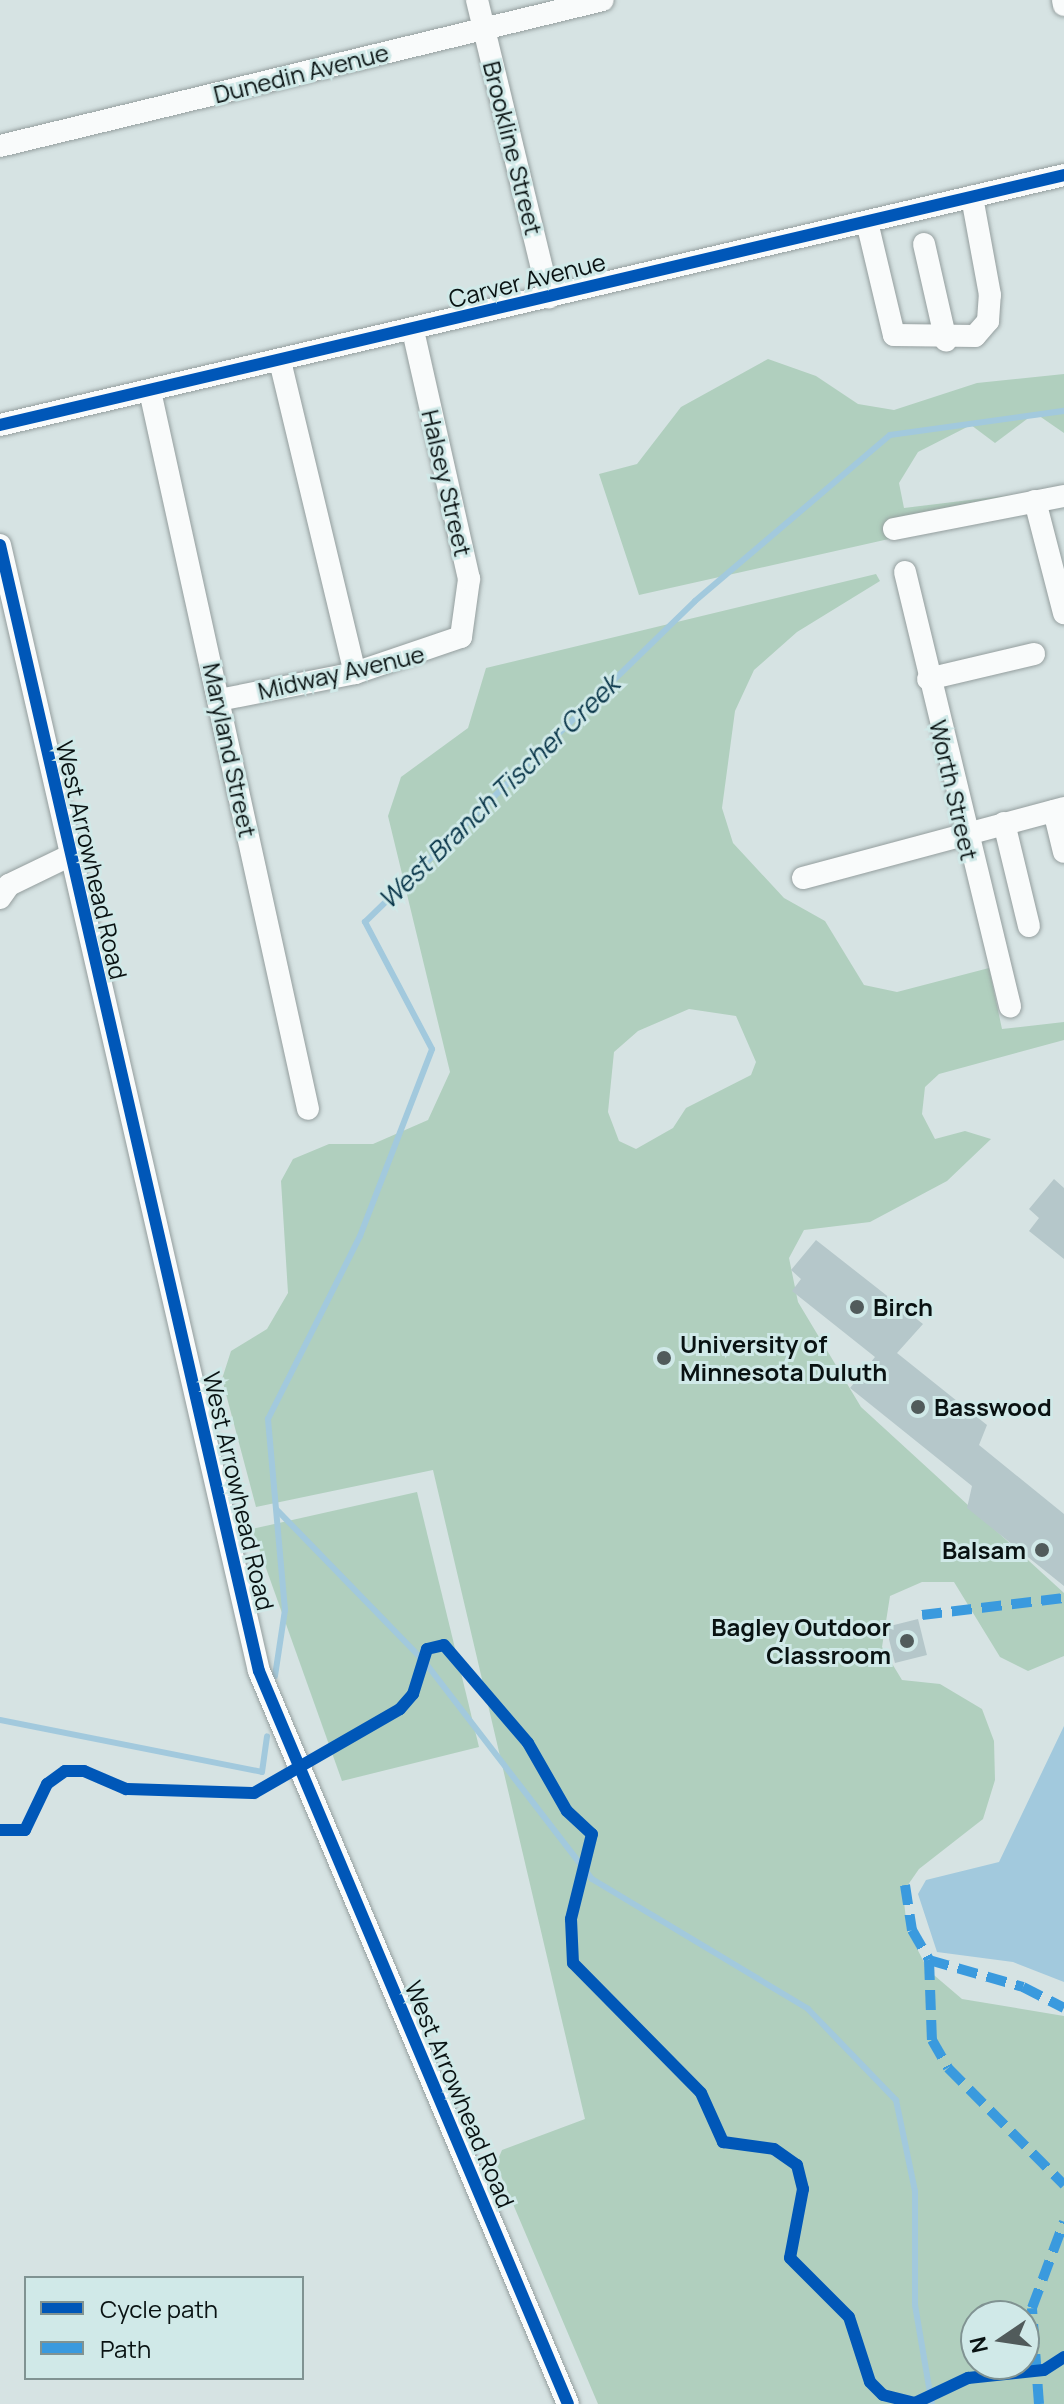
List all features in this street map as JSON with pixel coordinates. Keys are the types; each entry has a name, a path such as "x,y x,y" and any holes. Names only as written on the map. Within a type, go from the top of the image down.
{"street":[{"name":"Brookline Street","path":"477,0 549,297"},
{"name":"Dunedin Avenue","path":"0,146 603,0"},
{"name":"Carver Avenue","path":"0,425 1064,175"},
{"path":"867,222 894,335 946,341 975,336 988,321 972,197"},
{"path":"924,244 946,341"},
{"name":"Halsey Street","path":"413,330 469,579 461,637"},
{"path":"280,361 355,673"},
{"name":"Maryland Street","path":"150,391 308,1109"},
{"path":"894,529 1064,496"},
{"path":"1035,501 1064,613"},
{"name":"West Arrowhead Road","path":"0,545 67,857 259,1671 568,2404"},
{"name":"Worth Street","path":"905,572 962,833 1010,1006"},
{"name":"Midway Avenue","path":"219,700 355,673 461,637"},
{"path":"928,679 1034,654"},
{"path":"803,878 962,833 1059,810 1064,852"},
{"path":"1004,823 1029,926"},
{"path":"0,898 9,885 67,857"}],"green space":[{"path":"768,359 816,376 858,404 894,410 977,383 1064,374 1064,433 1035,413 995,443 971,425 918,452 899,483 904,508 1011,495 1023,509 639,595 599,474 637,464 681,407"},
{"name":"University of Minnesota Duluth","path":"876,574 880,581 797,632 754,670 735,711 722,808 733,843 784,898 825,921 864,985 897,992 989,968 1002,1029 1064,1022 1064,1040 939,1074 925,1087 922,1114 935,1139 965,1131 991,1139 947,1181 870,1222 804,1230 789,1258 798,1302 861,1407 1064,1593 1064,1656 1028,1671 1000,1657 954,1582 922,1582 890,1596 882,1647 902,1680 940,1684 982,1709 994,1741 995,1780 983,1819 919,1869 903,1892 907,1929 928,1970 962,1999 1064,2016 1064,2404 598,2404 496,2164 502,2150 585,2119 433,1470 256,1507 222,1379 231,1351 267,1329 288,1293 281,1181 293,1159 329,1144 373,1144 428,1120 450,1072 388,816 401,777 468,728 486,668","holes":["689,1009 736,1016 756,1062 751,1075 686,1108 673,1128 636,1149 619,1141 608,1112 614,1052 638,1031"]},
{"path":"417,1492 479,1747 342,1781 252,1529"}],"water":[{"path":"1064,1726 1064,1982 1013,1962 937,1952 918,1894 926,1880 999,1862"}],"building":[{"path":"1054,1179 1064,1188 1064,1259 1029,1231 1039,1218 1029,1209"},
{"path":"816,1240 923,1324 897,1353 987,1425 979,1445 1064,1514 1064,1586 967,1508 972,1486 850,1388 875,1357 792,1291 801,1279 791,1270"},
{"name":"Bagley Outdoor Classroom","path":"918,1619 927,1655 895,1663 886,1627"}],"waterway":[{"name":"West Branch Tischer Creek","path":"275,1676 285,1610 268,1419 360,1236 432,1049 365,922 695,601 890,435 1064,411"},
{"path":"277,1510 424,1661 592,1879 808,2009 896,2100 915,2191 915,2305 932,2404"},
{"name":"West Branch Tischer Creek","path":"0,1720 262,1772 267,1736"}],"marked path":[{"path":"922,1615 1064,1598"},
{"path":"905,1885 912,1930 929,1960"},
{"path":"929,1960 932,2040 948,2068 1064,2185"},
{"path":"929,1960 1023,1987 1064,2008"},
{"path":"1039,2404 1032,2308 1064,2222"}],"cycle path":[{"path":"0,425 1064,175"},
{"path":"0,545 259,1671 568,2404"},
{"path":"0,1830 25,1830 47,1784 65,1771 84,1771 126,1789 254,1793 400,1709 413,1694 427,1649 444,1645 528,1743 567,1811 592,1834 571,1919 573,1963 701,2093 723,2142 774,2149 797,2165 803,2189 790,2258 849,2317 870,2382 883,2395 915,2403 968,2378 1044,2370 1064,2357"}],"place":[{"name":"Birch","path":"857,1307"},
{"name":"University of Minnesota Duluth","path":"664,1358"},
{"name":"Basswood","path":"918,1407"},
{"name":"Balsam","path":"1042,1550"},
{"name":"Bagley Outdoor Classroom","path":"907,1641"}]}
